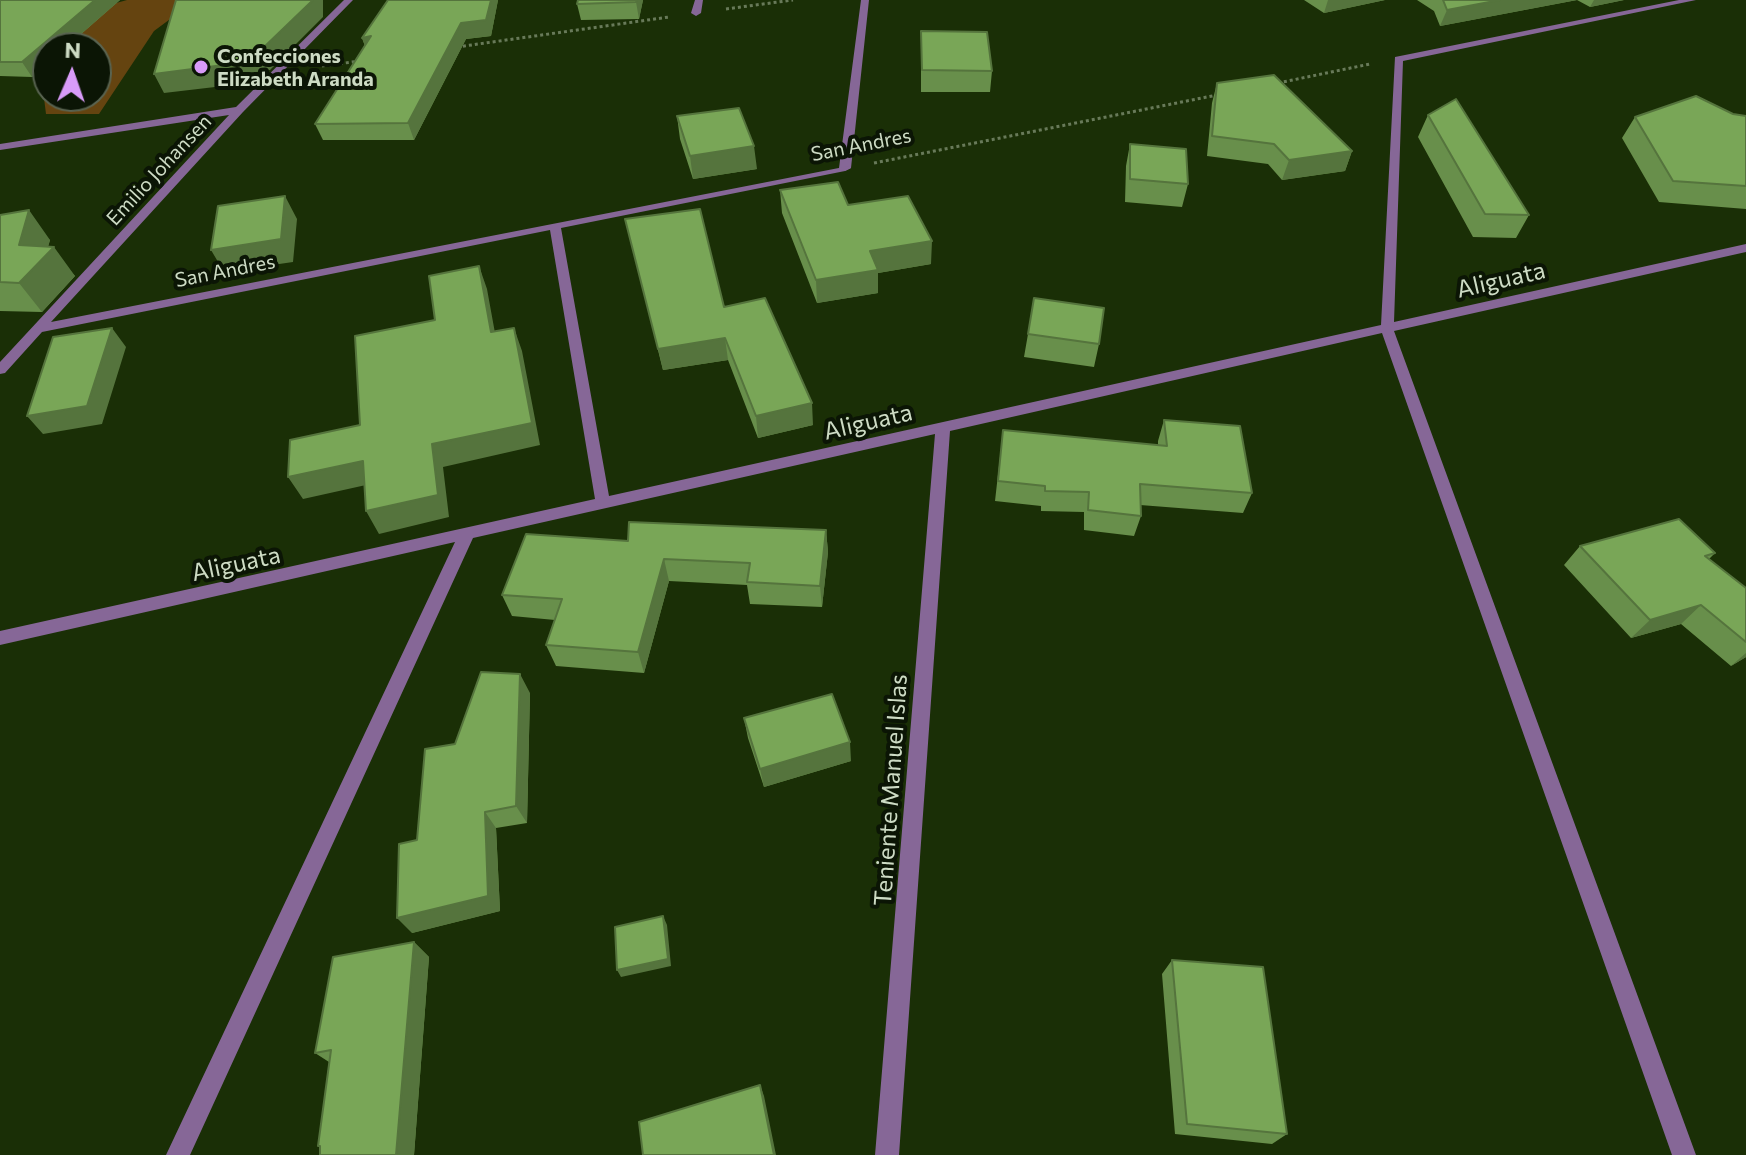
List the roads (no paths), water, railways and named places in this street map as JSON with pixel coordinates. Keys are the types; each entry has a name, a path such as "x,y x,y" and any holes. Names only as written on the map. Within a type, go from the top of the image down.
{"street":[{"name":"Emilio Johansen","path":"0,370 239,110 349,0"},
{"path":"696,13 699,0"},
{"name":"San Andres","path":"37,329 845,168 865,0"},
{"path":"1684,1155 1387,328 1398,59 1692,0"},
{"path":"0,147 239,110"},
{"path":"555,226 603,505"},
{"name":"Aliguata","path":"0,638 1746,248"},
{"name":"Teniente Manuel Islas","path":"887,1155 943,428"},
{"path":"178,1155 466,536"}],"place":[{"name":"Confecciones Elizabeth Aranda","path":"201,67"}]}
